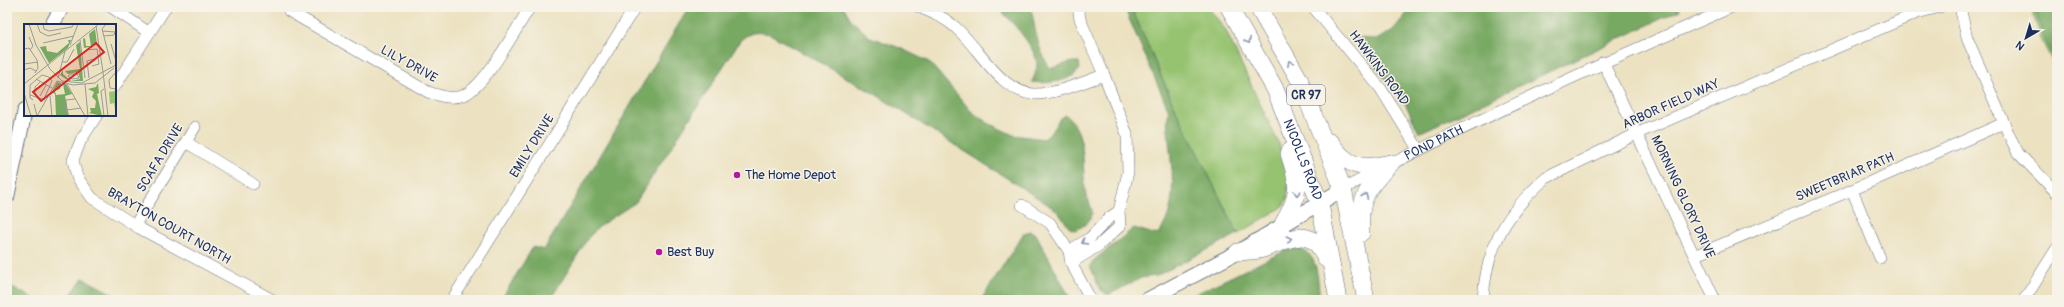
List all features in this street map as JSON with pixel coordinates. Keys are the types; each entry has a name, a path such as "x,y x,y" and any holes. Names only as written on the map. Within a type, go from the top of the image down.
{"highway":[{"name":"NICOLLS ROAD","path":"1229,7 1275,89 1320,204 1338,300"},
{"name":"NICOLLS ROAD","path":"1258,7 1299,79 1343,189 1366,300"},
{"path":"1318,125 1346,162 1366,167 1391,163"},
{"path":"1283,224 1295,204 1298,195 1295,170 1289,154 1297,143"},
{"path":"1362,276 1361,209 1370,185 1391,163"},
{"path":"1238,252 1262,249 1286,239 1300,237 1313,238 1321,245 1335,282"}],"main road":[{"path":"53,24 62,7"},
{"path":"7,197 24,115"},
{"name":"POND PATH","path":"1147,300 1238,252 1343,189"}],"street":[{"path":"111,7 148,32"},
{"path":"116,84 148,32 166,7"},
{"name":"LILY DRIVE","path":"289,11 428,92 453,98 464,95 478,84 530,7"},
{"name":"EMILY DRIVE","path":"452,300 635,7"},
{"path":"919,7 939,16 954,26 1006,82 1019,92 1034,94 1051,91 1104,75"},
{"path":"1071,263 1098,246 1120,226 1119,211 1128,172 1127,134 1080,19 1078,7"},
{"name":"HAWKINS ROAD","path":"1313,7 1381,89 1418,149"},
{"name":"POND PATH","path":"1343,189 1418,149 1603,62 1732,7"},
{"name":"ARBOR FIELD WAY","path":"1483,300 1484,276 1492,250 1507,222 1533,190 1546,178 1638,133 1917,13 1940,7"},
{"path":"1960,7 1967,38 2018,153 2057,193"},
{"name":"MORNING GLORY DRIVE","path":"1603,62 1696,255 1715,300"},
{"name":"BRAYTON COURT NORTH","path":"96,116 81,140 73,160 77,177 92,198 135,225 273,300"},
{"name":"SWEETBRIAR PATH","path":"1696,255 1852,190 2004,123"},
{"name":"SCAFA DRIVE","path":"135,225 195,127"},
{"path":"186,142 253,184"},
{"path":"1852,190 1880,258"},
{"path":"1022,205 1050,223 1069,251 1071,263 1091,300"},
{"path":"1069,251 1090,238 1119,211"},
{"path":"1104,224 1113,232"},
{"path":"2024,300 2057,248"}],"green space":[{"path":"689,7 844,7 851,20 870,37 900,48 929,62 972,112 988,123 1013,135 1044,139 1050,134 1060,118 1066,115 1073,122 1080,140 1085,189 1092,210 1090,219 1076,230 1071,229 1056,210 875,94 770,34 753,33 749,34 739,42 636,202 601,225 588,238 550,300 501,300 533,247 544,250"},
{"path":"998,7 1031,7 1039,46 1050,68 1071,62 1079,62 1080,69 1071,77 1058,81 1045,83 1032,82 1036,71 1036,57 1022,34"},
{"path":"1124,7 1131,7 1175,108 1238,234 1156,276 1141,278 1108,295 1100,289 1090,266 1093,261 1134,228 1157,235 1169,214 1172,190 1168,126 1169,111"},
{"path":"1131,7 1208,7 1225,29 1290,168 1287,200 1281,208 1238,234 1175,108"},
{"path":"1412,7 1679,7 1680,10 1419,133 1406,105 1353,38 1378,39 1393,30"},
{"path":"2031,7 2057,7 2057,71 2042,41"},
{"path":"2034,7 2057,7 2057,65 2046,43"},
{"path":"1030,231 1036,234 1070,298 1069,300 981,300 1023,234"},
{"path":"1293,247 1302,249 1313,259 1316,266 1320,300 1191,300 1189,297"},
{"path":"83,278 124,300 67,300"},
{"path":"7,284 36,300 7,300"}],"place":[{"name":"The Home Depot","path":"737,175"},
{"name":"Best Buy","path":"659,252"}]}
